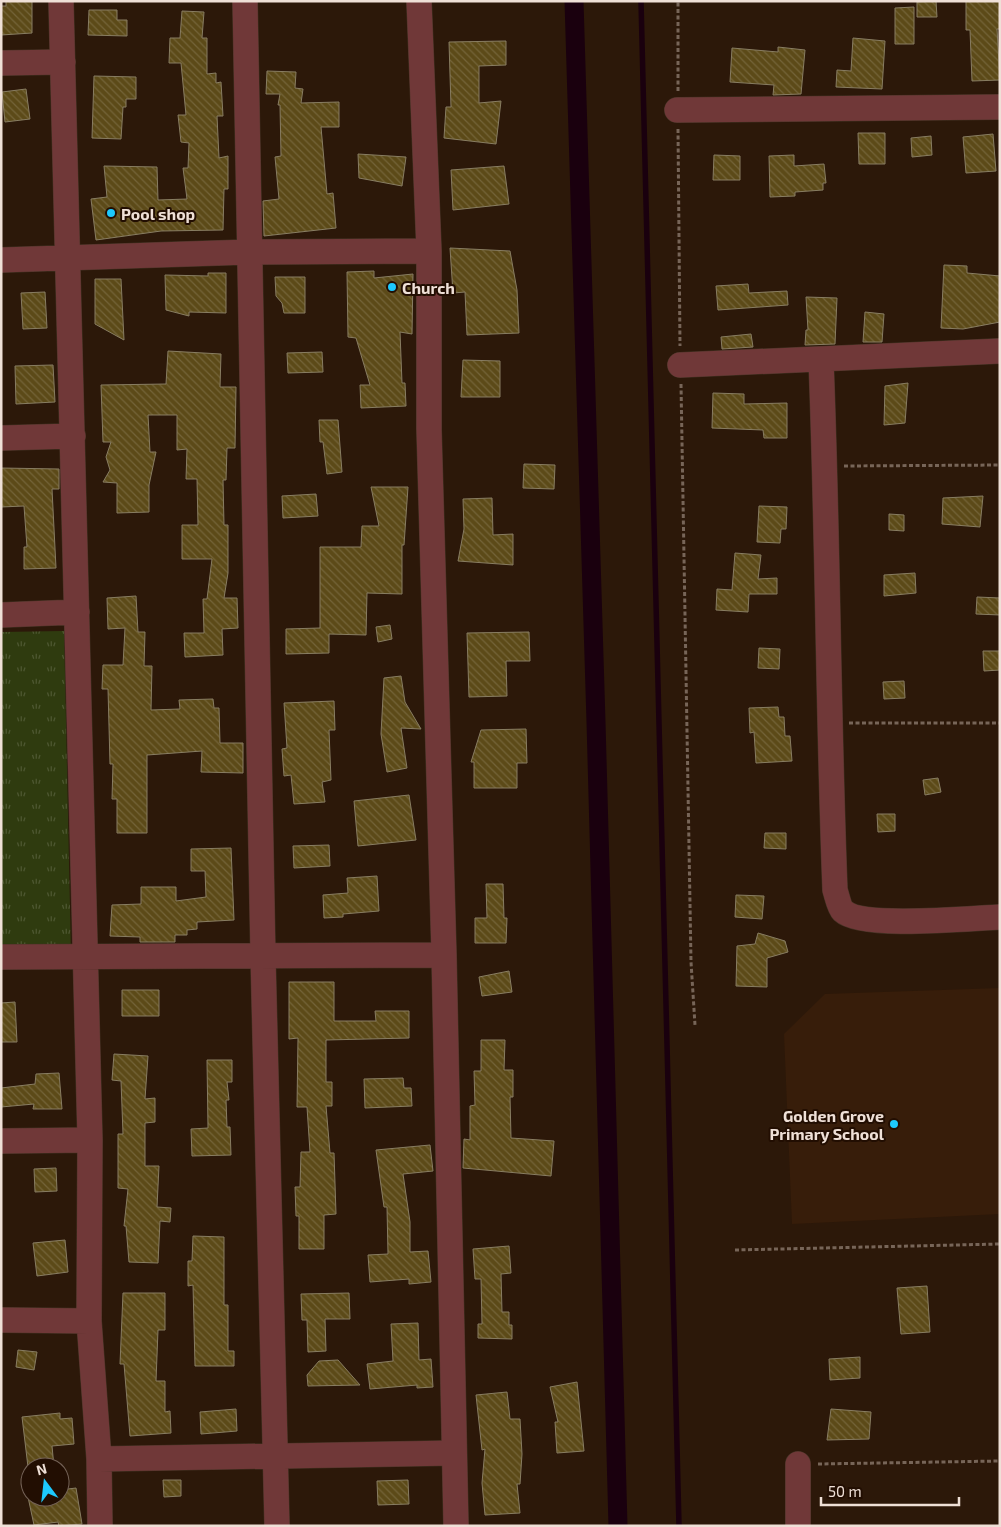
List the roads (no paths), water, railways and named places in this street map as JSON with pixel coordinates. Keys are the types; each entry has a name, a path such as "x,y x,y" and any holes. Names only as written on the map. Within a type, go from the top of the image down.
{"street":[{"path":"61,1 90,1140 89,1321 98,1458 100,1526"},
{"path":"245,1 263,956 278,1526"},
{"path":"419,1 429,251 429,429 444,955 456,1526"},
{"path":"1,63 63,62"},
{"path":"678,110 1000,107"},
{"path":"1,260 249,252 429,251"},
{"path":"680,364 821,360 1000,351"},
{"path":"821,360 826,466 829,723 835,890 843,911 856,917 879,922 1000,917"},
{"path":"1,438 73,436"},
{"path":"1,615 77,612"},
{"path":"1,957 444,955"},
{"path":"1,1141 90,1140"},
{"path":"1,1320 89,1321"},
{"path":"98,1458 454,1453"},
{"path":"798,1464 798,1526"}],"waterway":[{"path":"574,1 618,1526"},
{"path":"641,1 679,1526"}],"place":[{"name":"Pool shop","path":"111,213"},
{"name":"Church","path":"392,287"},
{"name":"Golden Grove Primary School","path":"894,1124"}]}
